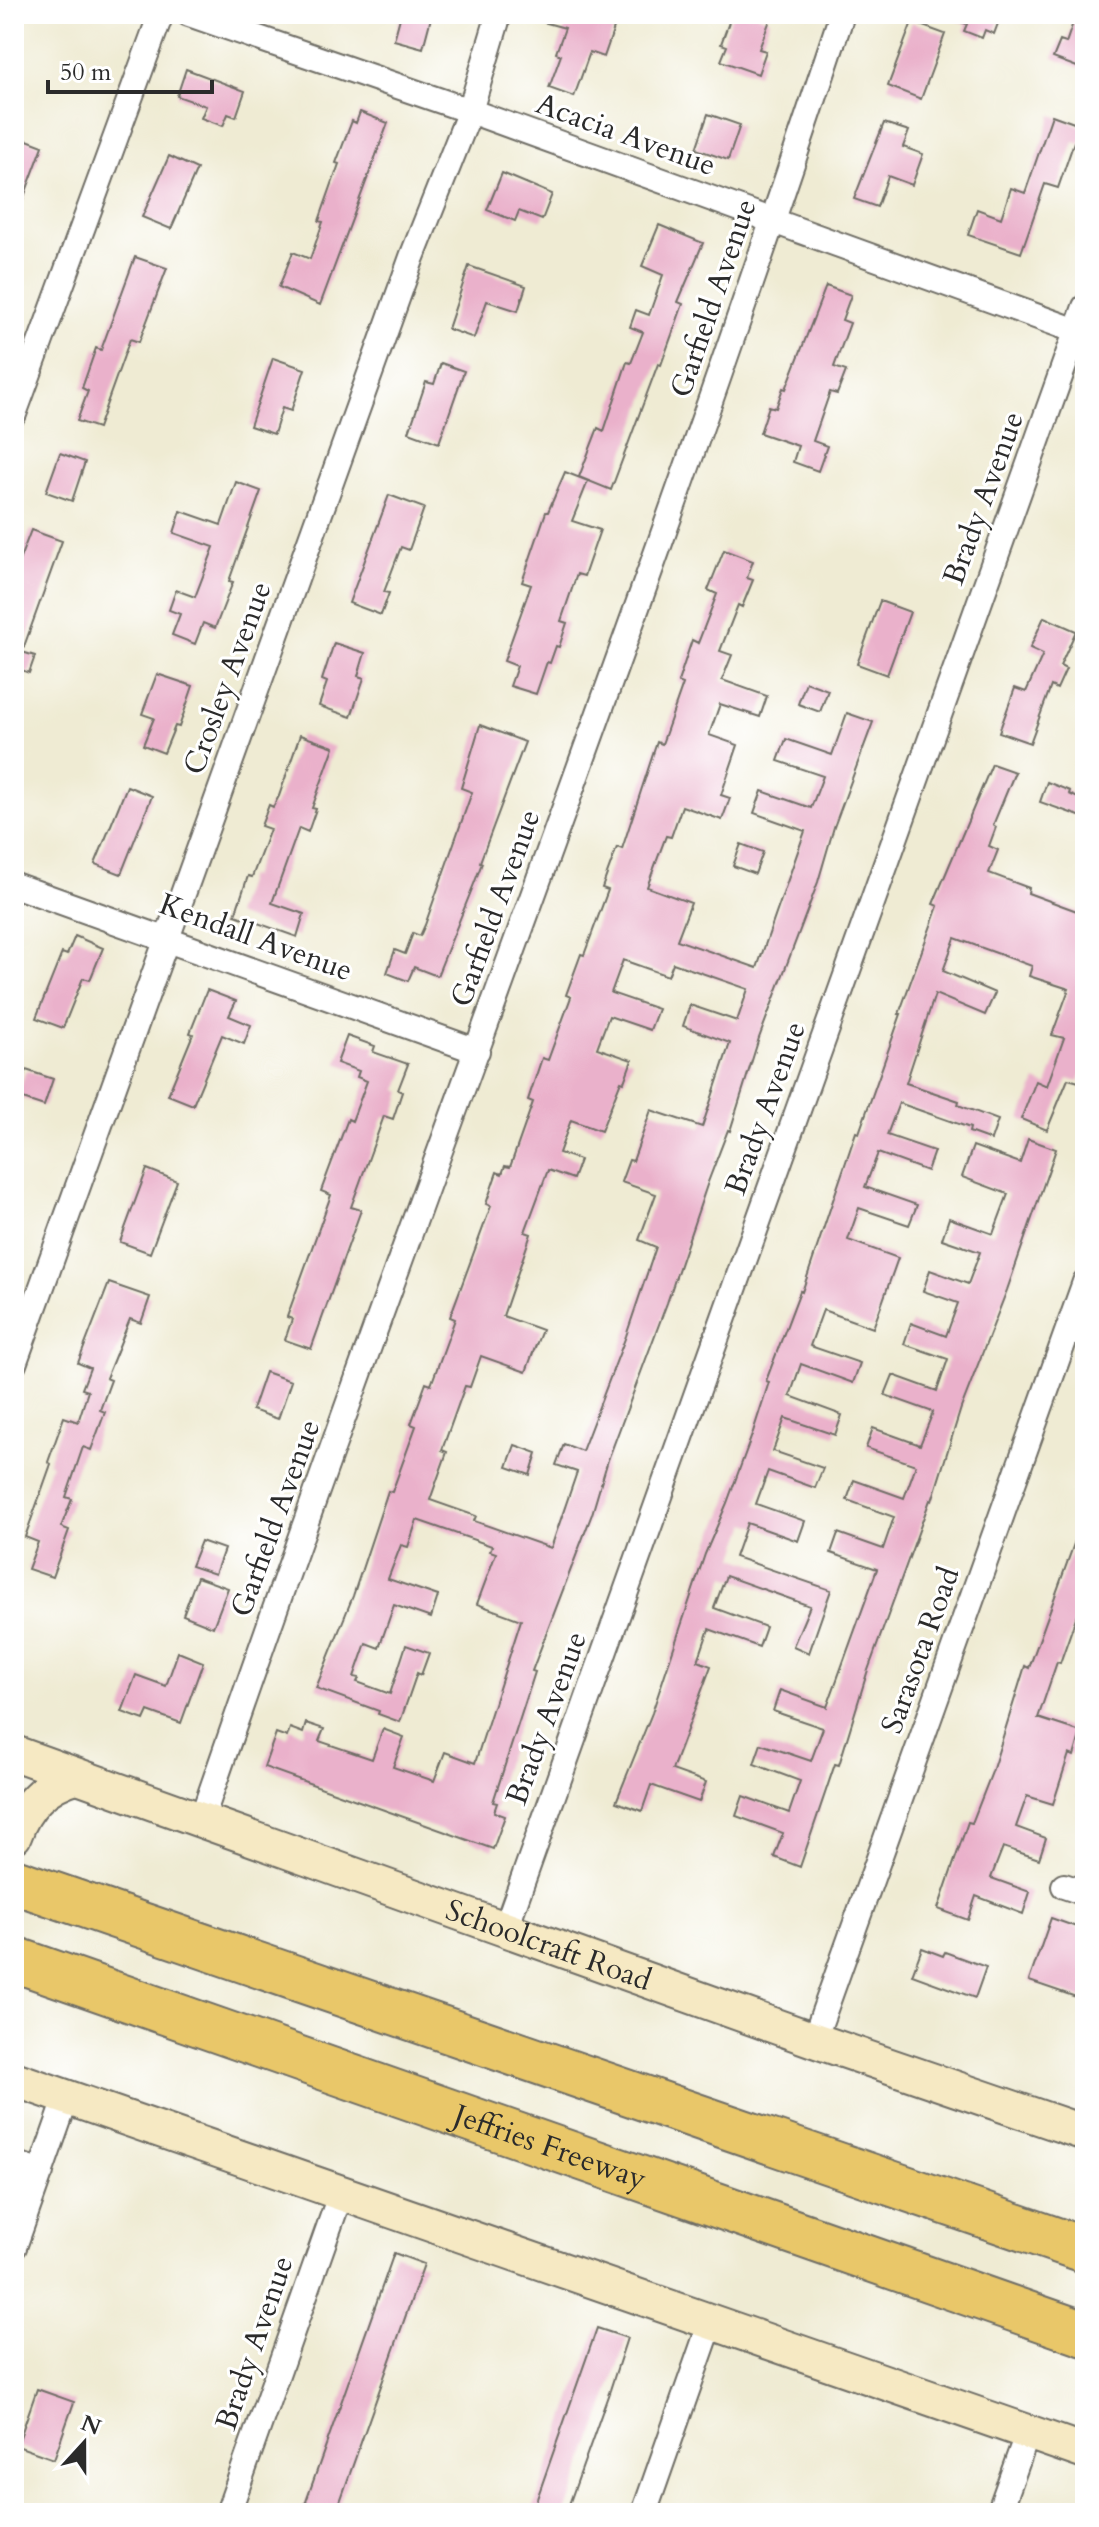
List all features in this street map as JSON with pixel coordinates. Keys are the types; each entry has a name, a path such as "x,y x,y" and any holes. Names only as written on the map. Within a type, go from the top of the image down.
{"highway":[{"path":"16,1834 256,1935 513,2052"},
{"path":"14,1881 1085,2250"},
{"name":"Jeffries Freeway","path":"14,1959 1085,2334"},
{"path":"14,1990 28,1995 168,2013"}],"main road":[{"name":"Schoolcraft Road","path":"14,1753 814,2040 1085,2133"},
{"path":"16,1834 31,1802 60,1781 76,1776"},
{"path":"14,2079 1085,2452"}],"street":[{"path":"14,414 161,14"},
{"name":"Acacia Avenue","path":"189,14 470,111 1081,332"},
{"name":"Crosley Avenue","path":"14,1364 169,940 412,257 470,111 499,14"},
{"name":"Garfield Avenue","path":"201,1821 654,563 774,222 842,14"},
{"name":"Brady Avenue","path":"505,1930 1081,332 1085,307"},
{"name":"Kendall Avenue","path":"14,885 477,1051"},
{"name":"Sarasota Road","path":"814,2040 1085,1282"},
{"path":"14,2247 67,2097"},
{"path":"14,2163 41,2172"},
{"name":"Brady Avenue","path":"228,2513 341,2193"},
{"path":"644,2513 711,2322"},
{"path":"999,2513 1028,2432"}],"building":[{"path":"401,14 432,14 423,48 394,40"},
{"path":"533,14 576,14 614,28 604,57 590,52 574,97 549,88 561,55 556,53 565,28 532,19"},
{"path":"732,14 755,14 770,20 759,49 766,51 758,74 721,61 727,46 721,44"},
{"path":"946,14 990,14 1000,18 994,34 985,30 982,38 964,31 967,24 945,17"},
{"path":"1076,14 1085,14 1085,70 1053,58 1060,41 1066,43"},
{"path":"912,22 945,34 921,99 888,86"},
{"path":"186,69 245,91 236,117 228,114 223,126 201,118 206,106 177,96"},
{"path":"360,112 388,123 320,305 279,287 293,252 310,259 323,222 319,221 339,164 336,163 352,121 356,123"},
{"path":"708,114 740,125 728,160 696,149"},
{"path":"1052,115 1085,127 1085,130 1080,144 1074,142 1058,188 1045,184 1021,253 968,235 977,209 1001,218 1011,188 1025,193"},
{"path":"884,123 909,131 903,147 923,154 912,185 888,176 877,207 854,199"},
{"path":"14,135 43,146 16,218 14,217"},
{"path":"169,156 197,169 171,229 142,217"},
{"path":"502,173 552,194 542,220 519,211 515,221 487,210"},
{"path":"659,225 703,243 678,302 683,304 661,365 658,364 611,490 579,477 598,428 604,431 627,362 631,363 643,332 630,327 636,310 649,315 663,275 642,266"},
{"path":"135,257 167,268 139,342 130,339 98,428 77,421 88,391 82,388 96,348 101,350"},
{"path":"469,266 526,286 518,311 487,301 474,338 448,329"},
{"path":"826,286 851,295 842,320 850,323 834,367 846,371 837,394 830,392 813,441 827,446 818,471 793,462 798,446 760,433 769,406 776,408 783,388 786,389"},
{"path":"273,358 305,369 291,411 282,408 274,434 250,426"},
{"path":"441,363 464,371 439,443 409,432 426,382 434,384"},
{"path":"60,453 85,462 72,501 46,492"},
{"path":"565,472 588,481 572,521 600,530 584,576 577,574 561,621 567,623 559,647 556,646 550,663 547,662 536,694 510,686 517,666 504,661 531,585 522,582 546,512"},
{"path":"236,482 261,491 229,581 233,582 215,628 203,623 195,644 172,635 180,614 169,610 176,590 195,597 214,547 174,533 181,511 221,525"},
{"path":"389,495 424,508 409,550 401,547 384,592 389,593 381,615 349,603"},
{"path":"31,530 62,541 22,652 35,656 29,673 14,667 14,574"},
{"path":"724,550 753,561 747,578 753,580 742,607 738,605 720,651 732,655 722,680 767,696 760,717 720,704 709,735 738,745 721,795 730,798 722,820 682,806 671,837 666,836 647,887 691,903 677,940 757,968 805,831 754,813 762,791 811,808 823,776 778,761 786,739 832,755 847,713 873,722 834,827 818,882 759,1038 730,1131 708,1182 608,1460 592,1514 532,1671 535,1672 493,1802 497,1803 494,1812 505,1816 493,1849 264,1767 276,1733 287,1737 290,1728 303,1733 306,1723 324,1729 319,1741 372,1759 383,1729 404,1737 393,1767 434,1781 445,1752 475,1763 521,1620 477,1604 496,1553 490,1551 492,1546 417,1520 408,1547 401,1545 388,1579 438,1596 431,1618 394,1605 379,1648 366,1643 354,1677 359,1678 357,1682 390,1694 406,1645 429,1653 421,1675 417,1673 400,1722 316,1688 353,1596 388,1491 392,1492 416,1426 411,1424 426,1383 431,1385 455,1319 450,1317 491,1206 486,1204 497,1172 502,1174 505,1166 510,1167 533,1102 528,1100 542,1058 548,1060 571,997 566,995 608,890 602,888 617,847 622,849 657,742 662,744 683,684 678,682 692,640 698,643 717,594 708,590","holes":["623,960 668,976 673,963 748,989 737,1021 690,1005 683,1026 730,1043 702,1127 651,1110 633,1161 629,1160 621,1182 656,1194 639,1240 656,1247 582,1451 564,1444 556,1465 577,1472 551,1548 474,1521 476,1516 430,1500 447,1452 442,1450 465,1386 470,1387 481,1356 526,1372 542,1330 503,1316 531,1234 525,1232 548,1170 573,1179 580,1160 559,1153 571,1120 601,1131 632,1060 597,1048 609,1016 650,1030 658,1009 611,993"]},
{"path":"880,601 910,612 887,675 857,664"},
{"path":"1044,617 1076,631 1060,666 1066,669 1057,689 1051,686 1030,743 999,732 1015,688 1026,692 1043,654 1030,648"},
{"path":"334,643 365,653 358,676 364,678 351,717 319,706 327,682 322,680"},
{"path":"157,674 193,686 179,727 175,726 164,753 143,745 154,718 142,714"},
{"path":"806,682 828,690 820,712 798,704"},
{"path":"480,725 525,742 437,976 414,967 408,981 387,973 395,950 405,954 413,933 420,936 425,925 472,792 461,788"},
{"path":"300,735 334,747 312,808 316,809 308,832 299,828 272,903 304,914 297,937 235,915 248,876 252,877 270,829 261,826 269,805 273,807 279,796"},
{"path":"992,764 1015,772 993,825 996,827 989,846 998,850 989,873 1029,888 1028,893 1085,914 1085,1064 1079,1082 1068,1079 1047,1130 1021,1119 1036,1081 1047,1086 1064,1038 1052,1035 1069,989 1029,976 1032,966 955,938 943,971 995,993 985,1015 935,994 906,1083 959,1101 958,1105 998,1120 991,1140 969,1132 970,1128 899,1103 887,1135 934,1151 927,1171 878,1153 865,1187 917,1205 909,1225 859,1208 848,1240 898,1258 880,1309 873,1328 823,1310 810,1346 860,1363 853,1383 801,1364 790,1396 842,1415 835,1435 785,1418 773,1451 823,1468 815,1488 768,1471 756,1504 805,1521 798,1541 747,1523 735,1557 831,1590 809,1653 793,1646 810,1606 726,1576 714,1608 766,1627 759,1647 709,1629 698,1661 711,1666 672,1770 706,1782 699,1802 651,1785 642,1811 616,1802 652,1713 705,1554 752,1435 769,1382 766,1381 802,1292 856,1132 859,1133 938,906 933,904"},
{"path":"1047,782 1085,801 1085,818 1040,802"},
{"path":"127,786 152,796 121,874 95,864"},
{"path":"741,844 763,852 755,874 733,866"},
{"path":"75,936 103,948 90,980 83,978 63,1028 36,1018 62,953 67,955"},
{"path":"207,990 236,1001 229,1016 251,1025 244,1044 222,1035 193,1105 168,1095"},
{"path":"347,1036 375,1046 373,1052 408,1064 398,1090 402,1092 393,1119 384,1116 351,1207 361,1210 311,1349 285,1340 292,1319 287,1317 331,1195 321,1191 348,1119 352,1121 367,1081 357,1077 359,1071 337,1063"},
{"path":"26,1070 53,1079 44,1106 17,1097"},
{"path":"1028,1139 1056,1149 1007,1290 961,1408 932,1501 867,1673 839,1765 835,1764 800,1867 774,1857 783,1833 736,1816 743,1796 789,1813 800,1781 754,1764 761,1744 811,1761 823,1728 773,1711 780,1690 827,1707 877,1569 831,1553 838,1533 883,1549 894,1517 847,1500 854,1480 904,1498 916,1465 866,1448 873,1428 920,1445 933,1412 885,1395 893,1375 937,1391 948,1359 904,1344 911,1323 946,1336 958,1303 923,1291 930,1270 968,1284 980,1252 942,1239 949,1218 993,1234 1008,1194 962,1177 973,1146 1020,1163"},
{"path":"147,1169 177,1181 150,1253 120,1242"},
{"path":"109,1283 150,1297 141,1323 130,1319 106,1378 111,1380 100,1410 105,1412 91,1450 83,1447 66,1497 72,1499 61,1527 69,1530 52,1577 28,1569 38,1542 25,1537 64,1417 78,1422 88,1391 82,1389 90,1368 78,1363"},
{"path":"265,1372 291,1381 278,1419 252,1410"},
{"path":"515,1445 537,1453 530,1475 507,1467"},
{"path":"1083,1519 1085,1599 1060,1663 1057,1662 1038,1718 1081,1732 1074,1756 1069,1754 1053,1804 1027,1796 1016,1827 1046,1838 1039,1859 1003,1847 991,1878 1030,1892 1023,1914 976,1896 968,1920 938,1909 968,1822 972,1823 992,1772 1025,1666 1029,1668"},
{"path":"201,1541 224,1549 215,1574 191,1566"},
{"path":"197,1577 228,1588 213,1627 183,1615"},
{"path":"178,1652 203,1662 181,1723 148,1711 144,1720 122,1712 136,1675 166,1686"},
{"path":"1051,1918 1085,1930 1085,2000 1029,1981"},
{"path":"922,1948 943,1956 945,1952 986,1967 975,1998 912,1975"},
{"path":"394,2253 424,2264 336,2513 302,2513"},
{"path":"597,2328 627,2338 610,2390 566,2513 532,2513"},
{"path":"37,2389 74,2402 54,2459 17,2446"}]}
